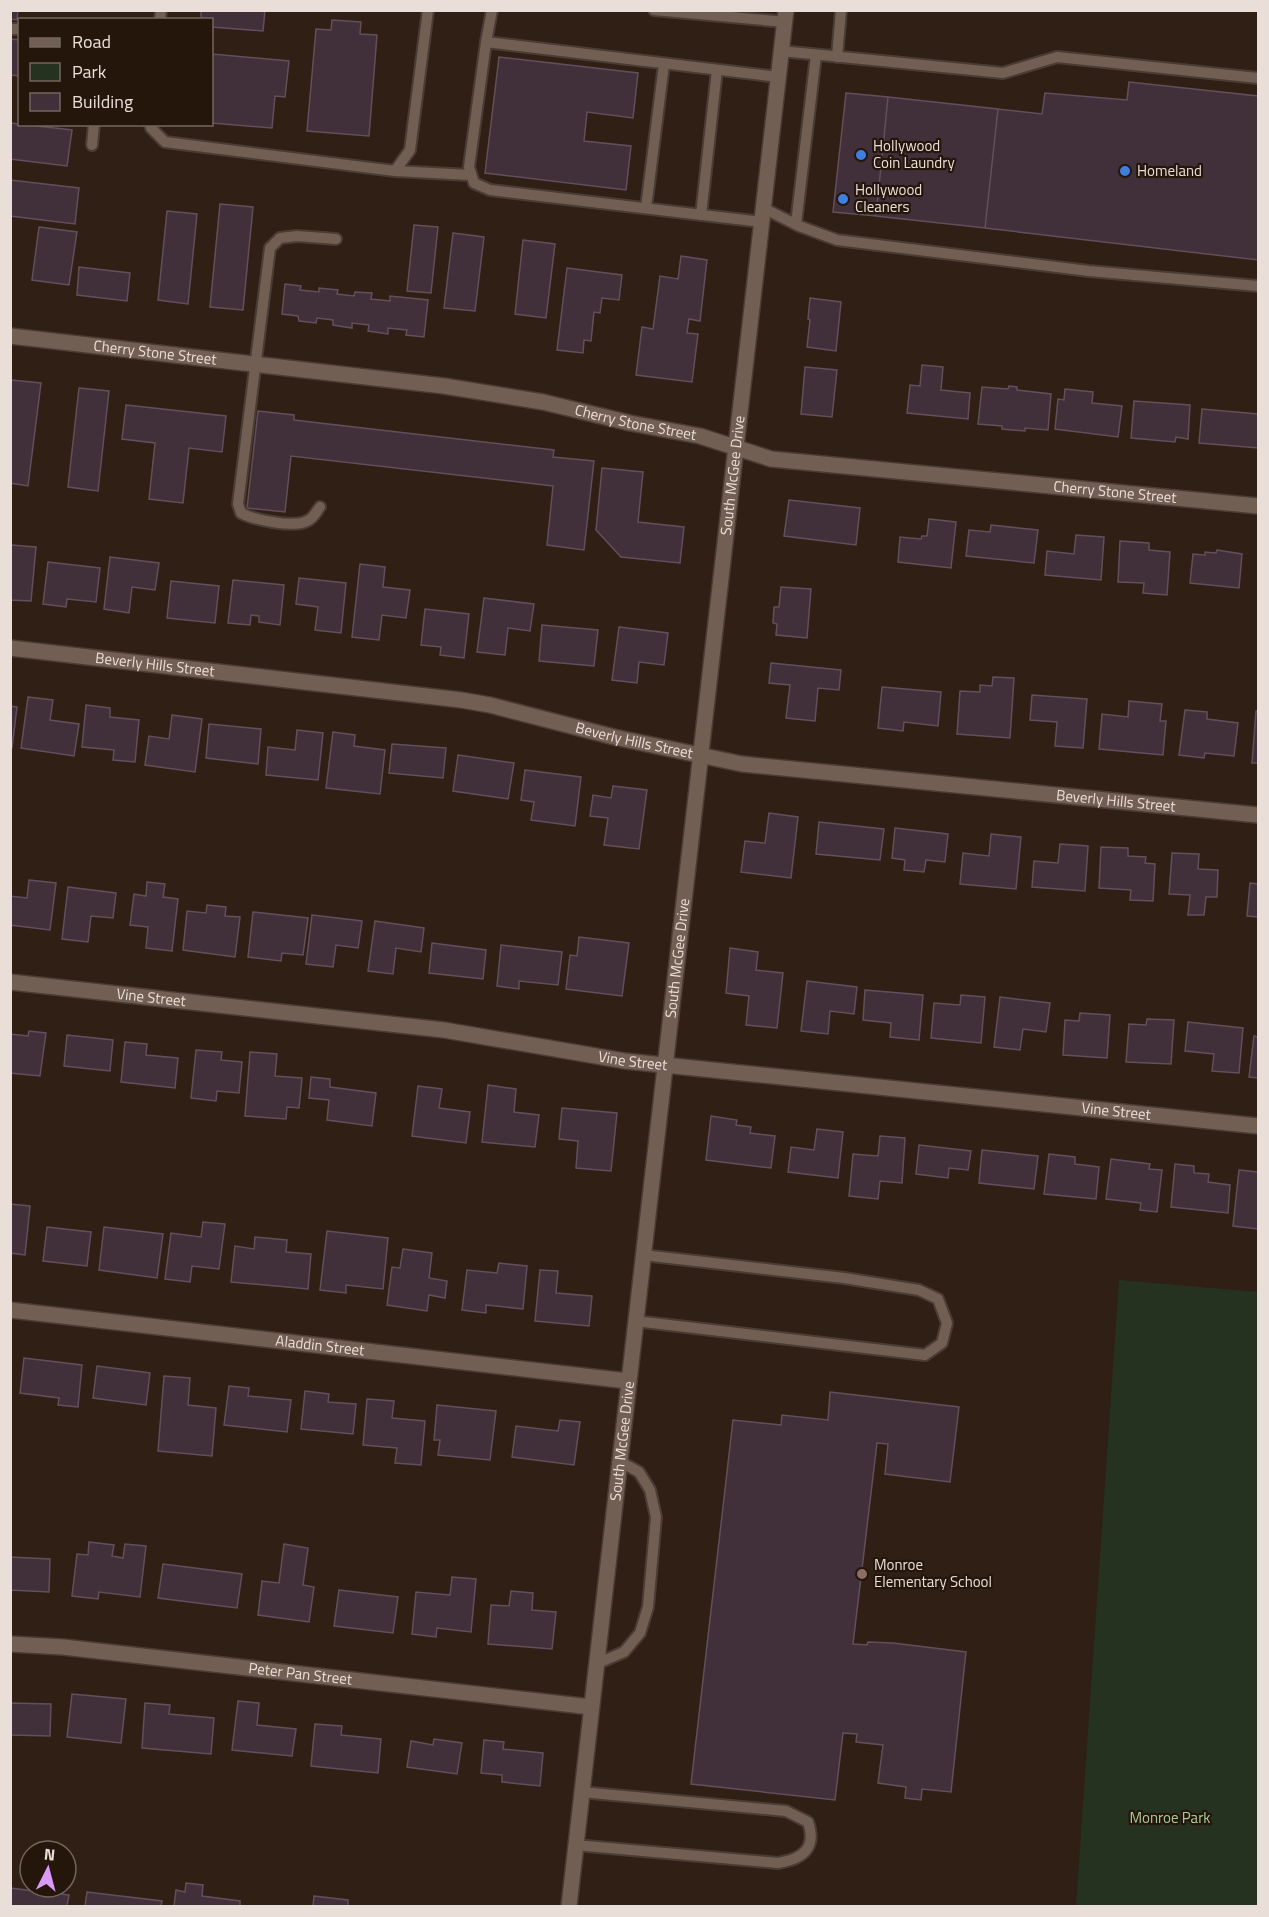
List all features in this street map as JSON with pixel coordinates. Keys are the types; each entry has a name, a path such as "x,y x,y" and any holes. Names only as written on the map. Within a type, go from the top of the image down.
{"street":[{"name":"South McGee Drive","path":"568,1906 785,16"},
{"name":"Cherry Stone Street","path":"10,336 509,395 668,432 700,436 771,459 1258,506"},
{"name":"Beverly Hills Street","path":"10,648 461,700 742,764 1258,815"},
{"name":"Vine Street","path":"10,982 444,1029 625,1061 1258,1126"},
{"name":"Aladdin Street","path":"10,1310 628,1381"},
{"name":"Peter Pan Street","path":"10,1644 74,1648 591,1707"}],"lane":[{"path":"395,171 410,150 428,10"},
{"path":"492,10 469,166 474,183 490,190 701,215 762,215 796,224 837,240 1089,271 1258,286"},
{"path":"654,10 785,16"},
{"path":"837,57 842,10"},
{"path":"486,42 778,78"},
{"path":"781,51 1003,73 1057,57 1258,78"},
{"path":"796,224 816,55"},
{"path":"646,208 664,64"},
{"path":"701,215 717,70"},
{"path":"92,145 94,126"},
{"path":"150,126 165,142 395,171 470,175"},
{"path":"320,507 310,520 300,524 252,519 241,513 238,504 270,248 280,238 297,236 336,239"},
{"path":"635,1321 925,1355 942,1343 947,1323 938,1299 919,1290 844,1278 643,1254"},
{"path":"596,1664 624,1652 640,1633 648,1607 657,1517 650,1490 639,1472 619,1461"},
{"path":"575,1845 778,1863 794,1861 803,1854 812,1833 808,1822 786,1811 581,1792"}],"green space":[{"name":"Monroe Park","path":"1119,1280 1258,1292 1258,1906 1076,1906"}],"building":[{"path":"10,10 18,10 17,20 10,19"},
{"path":"201,10 265,10 263,31 213,27 213,18 202,18"},
{"path":"332,20 361,22 360,34 377,35 369,136 307,131 316,29 331,30"},
{"path":"10,39 18,40 18,76 10,75"},
{"path":"213,54 289,61 285,97 275,96 272,128 213,123"},
{"path":"499,57 638,73 633,118 587,112 584,141 631,146 626,190 485,173"},
{"name":"Homeland","path":"1129,82 1258,96 1258,260 985,228 998,109 1042,114 1045,93 1127,100"},
{"name":"Hollywood Coin Laundry","path":"846,93 888,97 876,216 833,212"},
{"path":"888,97 998,109 985,228 876,216"},
{"path":"10,123 18,124 18,126 72,130 67,166 10,159"},
{"path":"10,180 79,188 75,224 10,216"},
{"path":"220,204 253,207 243,310 210,307"},
{"path":"167,211 197,214 188,304 158,300"},
{"path":"414,225 438,227 431,293 407,291"},
{"path":"39,227 77,232 69,285 32,280"},
{"path":"453,233 484,237 475,311 444,308"},
{"path":"523,240 555,244 546,318 515,314"},
{"path":"681,256 707,260 700,321 689,319 687,333 698,334 692,382 636,375 642,327 653,329 660,276 678,279"},
{"path":"79,267 130,273 127,301 77,295"},
{"path":"567,268 622,275 619,300 602,298 600,313 594,312 591,341 584,340 583,353 557,350"},
{"path":"285,284 301,286 300,290 319,292 319,288 338,290 337,294 354,296 355,292 372,293 371,299 390,301 390,296 428,300 424,337 406,335 407,330 388,328 388,334 368,331 369,325 352,323 352,328 333,325 333,320 317,318 316,323 299,321 298,316 282,314"},
{"path":"810,298 841,302 836,351 807,347"},
{"path":"922,365 943,367 941,390 970,393 968,419 907,413 910,385 920,386"},
{"path":"805,367 837,370 832,417 801,414"},
{"path":"11,380 41,383 28,486 10,483"},
{"path":"1009,386 1017,387 1017,390 1051,394 1048,430 1025,428 1025,431 978,424 982,387 1008,389"},
{"path":"79,388 109,391 98,491 68,487"},
{"path":"1065,389 1093,392 1092,403 1122,406 1118,437 1055,429 1058,399 1064,400"},
{"path":"1134,401 1190,405 1188,439 1176,437 1175,442 1131,438"},
{"path":"126,405 226,416 222,452 189,448 183,503 149,499 155,443 122,439"},
{"path":"1202,409 1258,414 1258,448 1199,443"},
{"path":"258,411 294,415 294,420 554,450 553,457 594,461 584,550 547,545 553,486 291,456 285,512 247,508"},
{"path":"602,468 643,472 638,522 684,527 680,563 621,557 596,530"},
{"path":"789,500 860,508 856,545 784,536"},
{"path":"929,519 956,522 951,568 898,562 900,537 921,539 922,536 927,536"},
{"path":"991,525 1038,530 1034,563 966,556 969,530 990,532"},
{"path":"1076,535 1104,537 1101,580 1045,575 1047,551 1074,554"},
{"path":"1120,541 1149,543 1149,550 1170,552 1167,595 1143,593 1144,583 1118,582"},
{"path":"11,545 36,547 31,601 10,600"},
{"path":"1217,550 1242,554 1239,588 1190,583 1193,554 1205,555 1205,552 1216,553"},
{"path":"110,557 159,563 155,590 132,587 129,613 104,609"},
{"path":"48,562 100,568 96,602 67,599 66,607 43,604"},
{"path":"360,564 385,567 383,587 410,590 406,618 382,615 379,640 352,637"},
{"path":"299,578 346,583 341,633 315,630 318,607 296,604"},
{"path":"233,580 284,585 280,625 259,622 259,616 251,615 250,625 228,623"},
{"path":"171,581 219,586 215,623 167,618"},
{"path":"781,587 811,589 807,638 776,635 777,624 773,623 774,607 779,607"},
{"path":"484,598 534,604 530,631 508,628 505,655 477,652"},
{"path":"425,609 469,614 464,658 440,655 441,647 421,645"},
{"path":"542,625 598,630 594,666 539,661"},
{"path":"619,627 668,633 664,665 639,662 637,683 612,680"},
{"path":"771,663 841,670 839,690 818,688 815,721 786,718 790,685 769,683"},
{"path":"993,677 1014,678 1010,738 957,734 960,691 980,692 980,685 992,686"},
{"path":"882,687 941,692 938,726 904,722 903,731 878,728"},
{"path":"1032,695 1087,699 1083,748 1055,746 1057,722 1030,720"},
{"path":"28,697 53,700 50,720 79,724 74,756 21,748"},
{"path":"1129,701 1162,704 1160,721 1166,721 1163,755 1099,749 1102,714 1128,717"},
{"path":"86,705 110,708 110,717 139,720 135,762 113,760 114,750 82,747"},
{"path":"10,706 17,707 12,748 10,748"},
{"path":"1185,710 1207,712 1207,719 1238,723 1234,756 1205,753 1204,758 1179,755"},
{"path":"1256,711 1258,711 1258,763 1252,763"},
{"path":"172,715 202,719 195,772 145,765 149,736 169,739"},
{"path":"209,724 261,729 258,764 206,758"},
{"path":"297,730 323,733 318,780 266,775 268,747 295,750"},
{"path":"333,732 355,735 354,746 385,750 380,794 326,788"},
{"path":"392,744 446,748 443,778 389,773"},
{"path":"458,755 514,763 508,799 453,791"},
{"path":"525,770 581,777 575,826 531,820 534,802 521,800"},
{"path":"613,786 647,790 639,849 604,845 608,818 590,816 593,795 611,798"},
{"path":"769,813 798,817 791,878 741,872 745,841 765,843"},
{"path":"819,822 884,829 880,860 816,854"},
{"path":"895,828 948,834 945,862 926,860 924,872 904,870 905,860 892,858"},
{"path":"991,834 1021,837 1016,889 960,884 963,853 989,856"},
{"path":"1060,844 1088,846 1085,891 1032,887 1034,861 1058,863"},
{"path":"1101,847 1128,848 1128,856 1146,857 1145,863 1155,864 1153,901 1130,900 1131,890 1099,888"},
{"path":"1172,853 1199,854 1198,869 1218,870 1217,897 1206,897 1204,915 1188,915 1190,895 1169,894"},
{"path":"29,880 56,883 50,930 10,925 10,896 27,898"},
{"path":"147,882 165,884 163,897 178,899 172,951 146,948 148,927 130,925 134,894 146,896"},
{"path":"1250,883 1258,884 1258,917 1247,916"},
{"path":"68,887 116,893 113,918 91,916 88,942 62,939"},
{"path":"207,905 226,907 225,916 240,917 235,957 183,950 187,911 206,913"},
{"path":"253,912 308,918 303,955 282,953 281,961 248,957"},
{"path":"312,915 362,921 358,948 336,945 333,967 306,964"},
{"path":"375,921 424,928 421,952 396,948 393,974 368,971"},
{"path":"579,937 629,943 622,996 566,989 570,955 577,956"},
{"path":"432,943 486,950 483,979 429,973"},
{"path":"501,945 562,952 558,985 519,981 519,989 497,986"},
{"path":"730,948 758,952 756,970 783,973 777,1028 746,1025 749,996 726,993"},
{"path":"807,981 857,987 854,1014 830,1011 828,1034 801,1031"},
{"path":"865,990 923,995 919,1040 890,1037 891,1023 863,1020"},
{"path":"961,995 985,997 981,1043 931,1038 934,1003 960,1005"},
{"path":"1000,997 1050,1003 1046,1032 1023,1029 1020,1050 994,1047"},
{"path":"1080,1013 1110,1015 1107,1058 1063,1055 1065,1020 1079,1021"},
{"path":"1147,1019 1174,1020 1171,1064 1126,1062 1129,1024 1146,1025"},
{"path":"1188,1022 1243,1028 1239,1073 1212,1071 1214,1054 1185,1051"},
{"path":"29,1031 46,1033 40,1076 10,1073 10,1034 28,1036"},
{"path":"67,1035 113,1040 110,1071 64,1066"},
{"path":"1254,1036 1258,1037 1258,1078 1249,1077"},
{"path":"125,1042 147,1044 146,1055 178,1058 175,1088 121,1082"},
{"path":"196,1050 222,1052 221,1060 242,1062 239,1093 217,1091 216,1101 191,1098"},
{"path":"250,1052 277,1054 275,1076 302,1078 299,1108 287,1107 286,1119 245,1116"},
{"path":"311,1077 330,1079 330,1087 376,1093 372,1126 327,1120 329,1100 309,1098"},
{"path":"488,1085 516,1089 514,1112 539,1115 535,1147 482,1142"},
{"path":"418,1086 442,1089 439,1108 470,1112 466,1143 412,1136"},
{"path":"562,1108 617,1113 611,1171 576,1168 578,1141 559,1139"},
{"path":"711,1116 737,1120 736,1125 751,1127 750,1133 775,1136 771,1168 706,1160"},
{"path":"817,1129 843,1132 838,1178 788,1172 791,1147 814,1150"},
{"path":"880,1136 905,1138 902,1183 880,1181 878,1199 849,1196 853,1154 878,1156"},
{"path":"919,1145 971,1151 968,1170 949,1168 948,1178 916,1174"},
{"path":"982,1150 1038,1156 1034,1189 979,1183"},
{"path":"1049,1154 1075,1157 1075,1164 1099,1167 1096,1199 1044,1194"},
{"path":"1111,1159 1150,1164 1149,1169 1162,1170 1157,1212 1140,1210 1141,1203 1106,1199"},
{"path":"1175,1164 1194,1166 1194,1173 1209,1174 1208,1182 1230,1185 1228,1213 1171,1207"},
{"path":"1239,1170 1258,1172 1258,1229 1233,1226"},
{"path":"10,1204 30,1206 25,1255 10,1253"},
{"path":"203,1222 225,1224 219,1269 192,1266 190,1282 165,1279 171,1233 201,1237"},
{"path":"47,1227 91,1232 87,1266 43,1261"},
{"path":"104,1227 163,1234 157,1278 99,1270"},
{"path":"327,1231 388,1238 383,1289 346,1285 346,1293 320,1290"},
{"path":"255,1237 287,1240 286,1252 311,1254 308,1289 231,1282 235,1246 254,1249"},
{"path":"403,1249 432,1253 429,1278 447,1281 445,1298 429,1295 427,1311 387,1305 392,1267 400,1268"},
{"path":"499,1263 527,1266 523,1309 486,1305 486,1313 462,1310 467,1270 497,1273"},
{"path":"540,1270 558,1271 556,1293 592,1296 589,1326 535,1321"},
{"path":"24,1358 82,1365 78,1407 58,1405 59,1398 20,1393"},
{"path":"97,1366 150,1373 146,1405 93,1398"},
{"path":"164,1376 190,1378 188,1405 216,1408 212,1456 158,1451"},
{"path":"229,1386 249,1388 248,1396 291,1400 287,1432 224,1425"},
{"path":"305,1391 329,1394 328,1402 356,1404 353,1434 301,1429"},
{"name":"Monroe Elementary School","path":"830,1392 959,1407 950,1482 885,1474 888,1444 877,1443 853,1644 893,1643 966,1652 951,1792 922,1789 921,1800 905,1798 906,1787 878,1783 883,1745 856,1742 857,1734 843,1733 835,1800 691,1784 733,1420 781,1425 782,1415 828,1420"},
{"path":"367,1399 394,1401 392,1418 425,1421 421,1465 395,1463 397,1448 363,1445"},
{"path":"437,1405 496,1411 490,1460 438,1455 440,1440 434,1440"},
{"path":"560,1420 580,1422 574,1465 512,1457 516,1426 558,1431"},
{"path":"89,1542 114,1545 112,1556 123,1558 125,1544 146,1546 140,1597 99,1592 98,1599 72,1596 77,1554 88,1555"},
{"path":"284,1544 308,1548 303,1585 314,1587 309,1622 258,1615 262,1581 279,1583"},
{"path":"10,1557 50,1559 49,1592 10,1590"},
{"path":"163,1564 242,1574 237,1608 158,1598"},
{"path":"452,1577 476,1579 471,1632 437,1628 436,1637 412,1634 416,1592 450,1595"},
{"path":"339,1590 398,1597 393,1633 334,1626"},
{"path":"511,1591 533,1593 532,1610 556,1612 552,1649 488,1644 491,1605 509,1606"},
{"path":"72,1694 126,1699 121,1743 67,1737"},
{"path":"238,1701 259,1703 257,1725 296,1729 292,1756 232,1750"},
{"path":"10,1703 51,1704 50,1736 10,1735"},
{"path":"145,1703 170,1705 169,1714 214,1718 211,1754 142,1748"},
{"path":"315,1724 342,1726 341,1735 381,1739 378,1773 311,1766"},
{"path":"434,1739 462,1743 457,1774 407,1767 411,1741 433,1745"},
{"path":"484,1740 504,1742 503,1749 543,1753 540,1786 502,1782 502,1775 481,1773"},
{"path":"186,1883 203,1885 202,1896 240,1901 240,1906 174,1906 176,1890 185,1892"},
{"path":"10,1888 18,1889 18,1899 68,1899 67,1906 10,1906"},
{"path":"87,1892 162,1901 161,1906 85,1906"},
{"path":"314,1896 348,1900 348,1906 313,1906"}],"place":[{"name":"Hollywood Coin Laundry","path":"861,155"},
{"name":"Homeland","path":"1125,171"},
{"name":"Hollywood Cleaners","path":"843,199"},
{"name":"Monroe Elementary School","path":"862,1574"}]}
